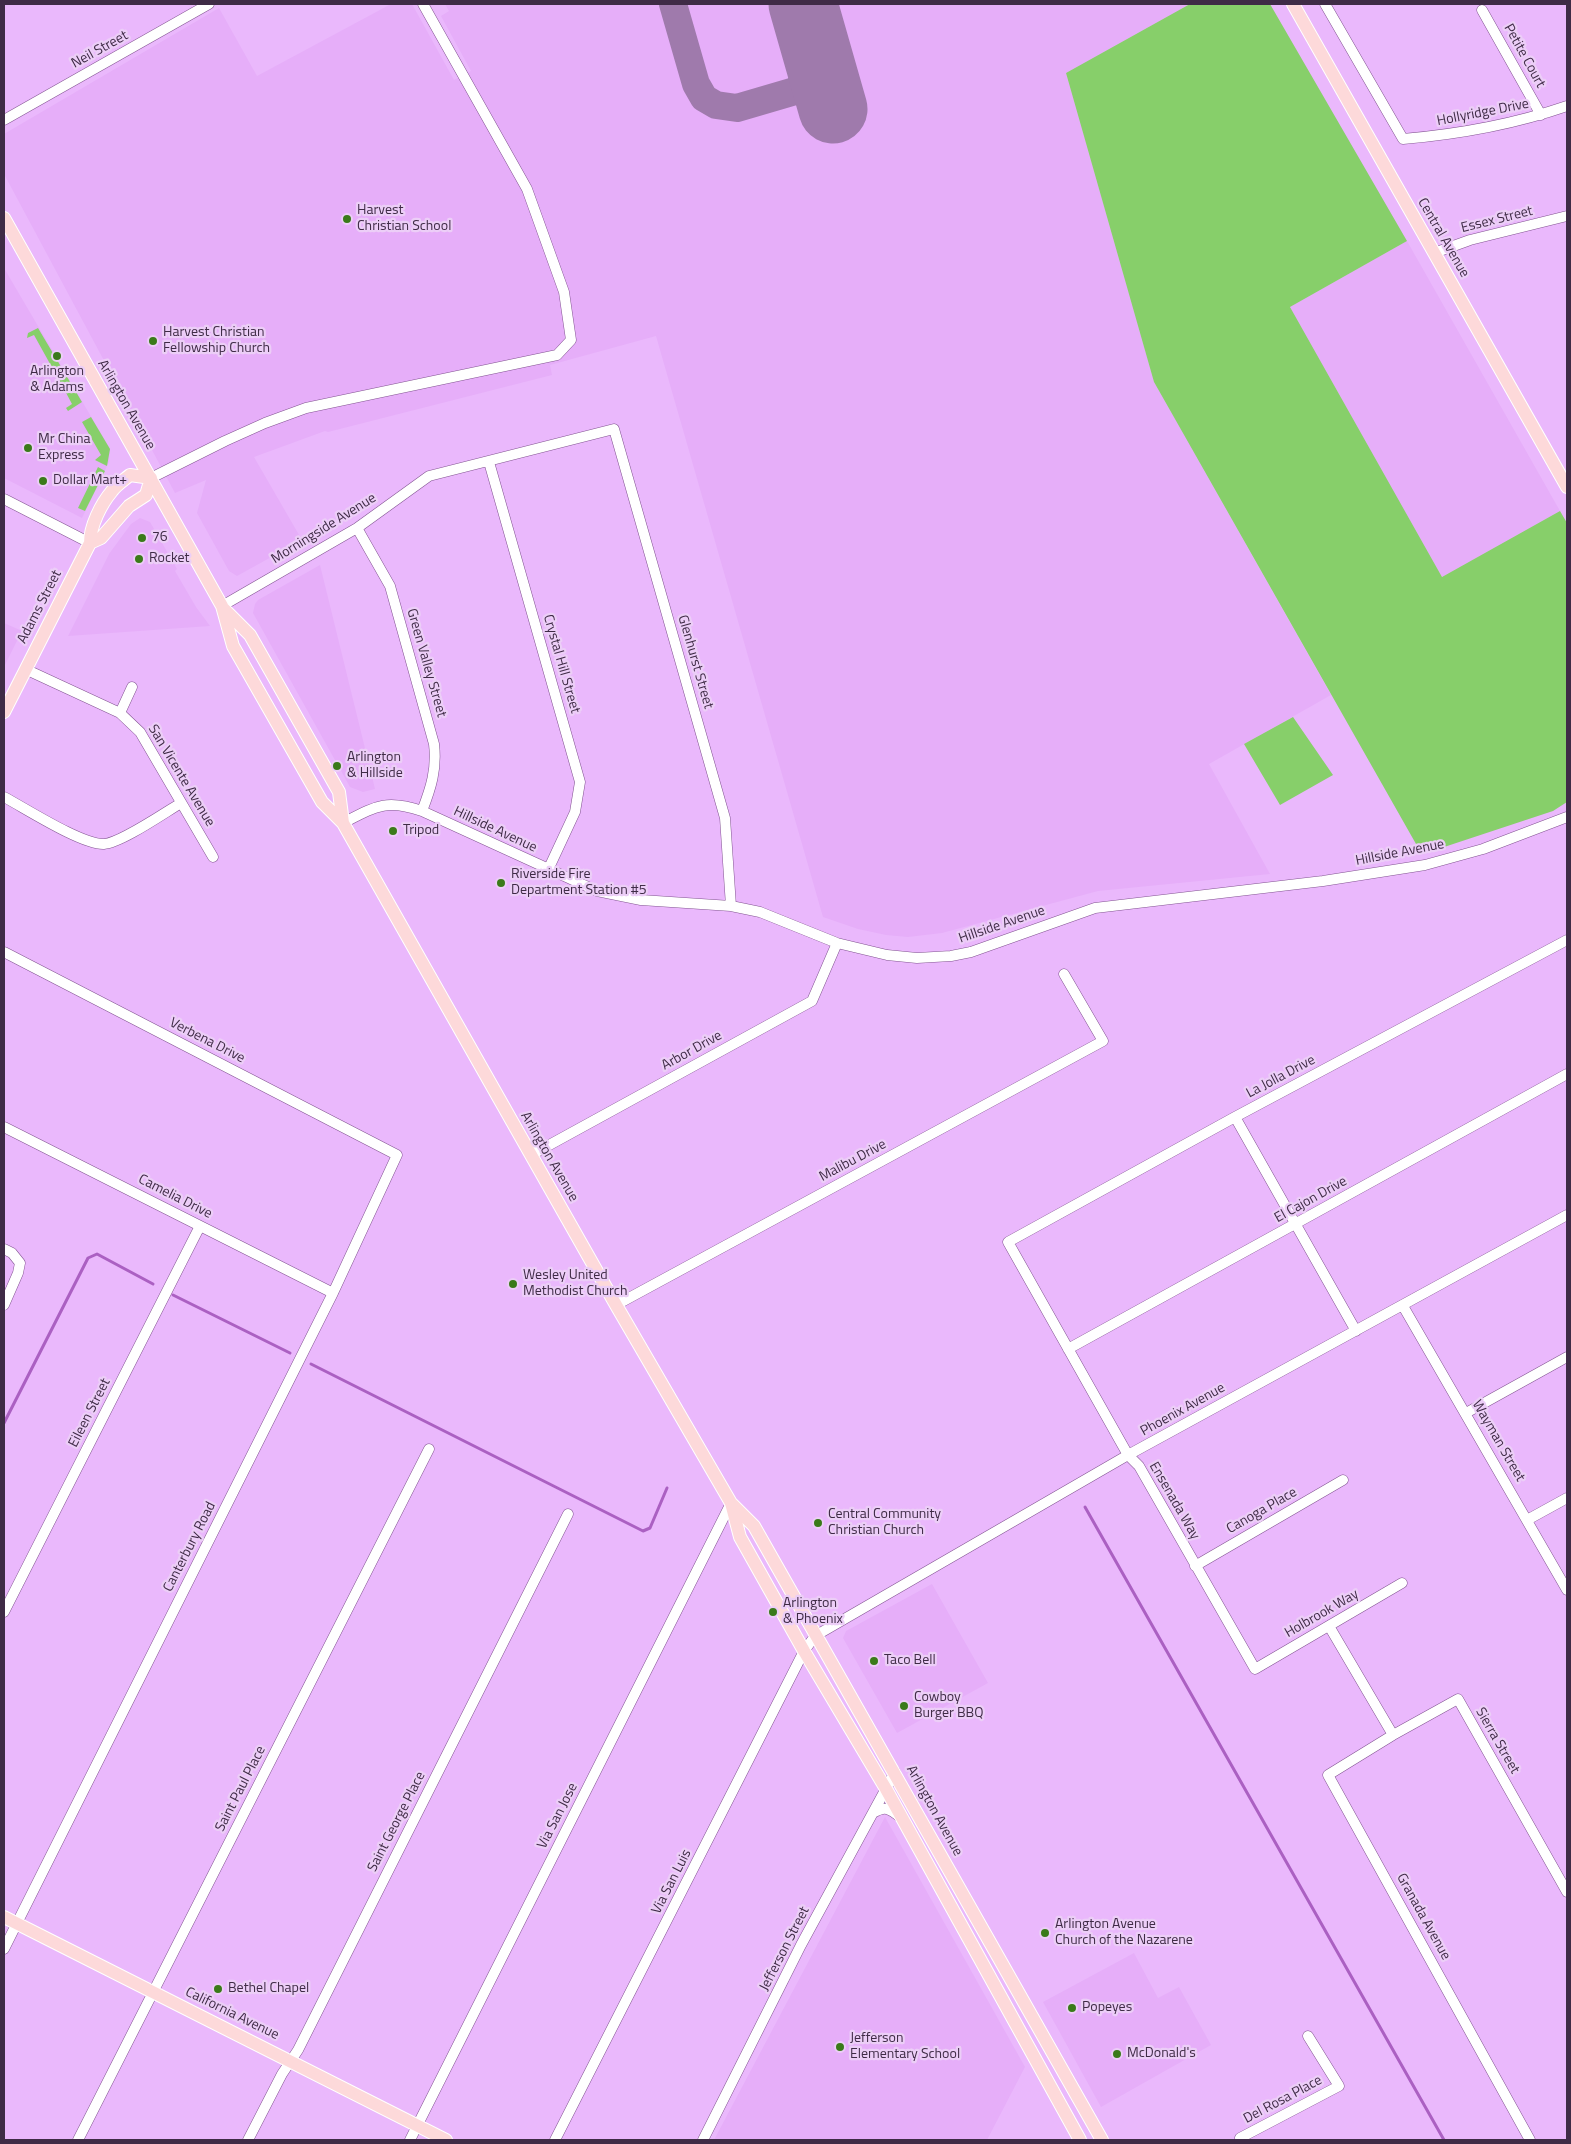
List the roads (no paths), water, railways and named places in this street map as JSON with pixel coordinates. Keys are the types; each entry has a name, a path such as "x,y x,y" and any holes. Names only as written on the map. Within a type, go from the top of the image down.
{"main road":[{"name":"Central Avenue","path":"1293,4 1567,487"},
{"name":"Arlington Avenue","path":"4,218 222,606 250,636 339,792 343,823"},
{"name":"Adams Street","path":"4,712 90,543 90,534 93,526 112,490 130,475 150,478 146,495 129,506 101,538 90,543"},
{"name":"Arlington Avenue","path":"222,606 233,646 322,802 343,823 731,1504 740,1537 804,1652 886,1789 1080,2140"},
{"name":"Arlington Avenue","path":"731,1504 754,1526 1102,2140"},
{"name":"California Avenue","path":"4,1917 291,2060 446,2140"}],"street":[{"name":"Neil Street","path":"4,120 210,4"},
{"path":"150,478 265,422 306,408 558,355 571,340 564,292 528,188 423,4"},
{"name":"Hollyridge Drive","path":"1325,4 1403,139 1452,135 1487,129 1567,106"},
{"name":"Petite Court","path":"1482,10 1541,115"},
{"name":"Essex Street","path":"1434,253 1470,240 1567,216"},
{"name":"Morningside Avenue","path":"222,606 357,528 429,476 614,429"},
{"name":"Glenhurst Street","path":"614,429 725,818 731,906"},
{"name":"Crystal Hill Street","path":"489,462 580,782 575,812 548,870"},
{"path":"4,499 90,543"},
{"name":"Green Valley Street","path":"357,528 390,586 434,744 436,763 434,780 422,811"},
{"name":"San Vicente Avenue","path":"25,669 120,713 140,732 213,857"},
{"path":"120,713 132,687"},
{"path":"4,797 85,841 104,844 124,836 181,802"},
{"name":"Hillside Avenue","path":"343,823 365,812 392,804 402,805 422,811 596,891 641,900 731,906 760,912 837,943 887,955 917,958 951,956 971,952 1095,908 1314,882 1425,865 1483,848 1567,816"},
{"name":"La Jolla Drive","path":"1008,1242 1235,1117 1567,940"},
{"name":"Arbor Drive","path":"531,1155 812,1001 837,943"},
{"name":"Verbena Drive","path":"4,952 397,1155"},
{"name":"Malibu Drive","path":"616,1305 1103,1041 1064,974"},
{"name":"El Cajon Drive","path":"1068,1349 1567,1074"},
{"path":"1235,1117 1356,1331"},
{"name":"Camelia Drive","path":"4,1127 333,1293"},
{"name":"Canterbury Road","path":"4,1948 333,1293 397,1155"},
{"name":"Phoenix Avenue","path":"815,1636 1128,1455 1567,1215"},
{"name":"Eileen Street","path":"4,1612 200,1226"},
{"name":"Ensenada Way","path":"1008,1242 1128,1455 1139,1466 1255,1669"},
{"path":"4,1249 12,1253 20,1263 18,1273 4,1305"},
{"name":"Wayman Street","path":"1403,1306 1567,1590"},
{"path":"1466,1413 1567,1357"},
{"name":"Saint Paul Place","path":"78,2140 429,1449"},
{"name":"Canoga Place","path":"1195,1566 1343,1480"},
{"path":"1527,1520 1567,1498"},
{"name":"Via San Jose","path":"410,2140 731,1504"},
{"name":"Saint George Place","path":"248,2140 282,2074 298,2050 568,1514"},
{"name":"Holbrook Way","path":"1255,1669 1402,1584"},
{"path":"1330,1626 1394,1735"},
{"name":"Via San Luis","path":"555,2140 804,1652 815,1636"},
{"name":"Sierra Street","path":"1394,1735 1458,1699 1567,1892"},
{"name":"Granada Avenue","path":"1394,1735 1328,1775 1530,2140"},
{"name":"Jefferson Street","path":"703,2140 801,1945 895,1772"},
{"path":"873,1813 884,1807 889,1808 902,1819"},
{"name":"Del Rosa Place","path":"1241,2139 1338,2086 1308,2036"}],"waterway":[{"path":"4,1423 88,1258 97,1254 153,1284"},
{"path":"173,1295 290,1353"},
{"path":"311,1364 643,1531 650,1528 667,1488"},
{"path":"1085,1507 1444,2140"}],"place":[{"name":"Harvest Christian School","path":"347,219"},
{"name":"Harvest Christian Fellowship Church","path":"153,341"},
{"name":"Arlington & Adams","path":"57,356"},
{"name":"Mr China Express","path":"28,448"},
{"name":"Dollar Mart+","path":"43,481"},
{"name":"76","path":"142,538"},
{"name":"Rocket","path":"139,559"},
{"name":"Arlington & Hillside","path":"337,766"},
{"name":"Tripod","path":"393,831"},
{"name":"Riverside Fire Department Station #5","path":"501,883"},
{"name":"Wesley United Methodist Church","path":"513,1284"},
{"name":"Central Community Christian Church","path":"818,1523"},
{"name":"Arlington & Phoenix","path":"773,1612"},
{"name":"Taco Bell","path":"874,1661"},
{"name":"Cowboy Burger BBQ","path":"904,1706"},
{"name":"Arlington Avenue Church of the Nazarene","path":"1045,1933"},
{"name":"Bethel Chapel","path":"218,1989"},
{"name":"Popeyes","path":"1072,2008"},
{"name":"Jefferson Elementary School","path":"840,2047"},
{"name":"McDonald's","path":"1117,2054"}]}
